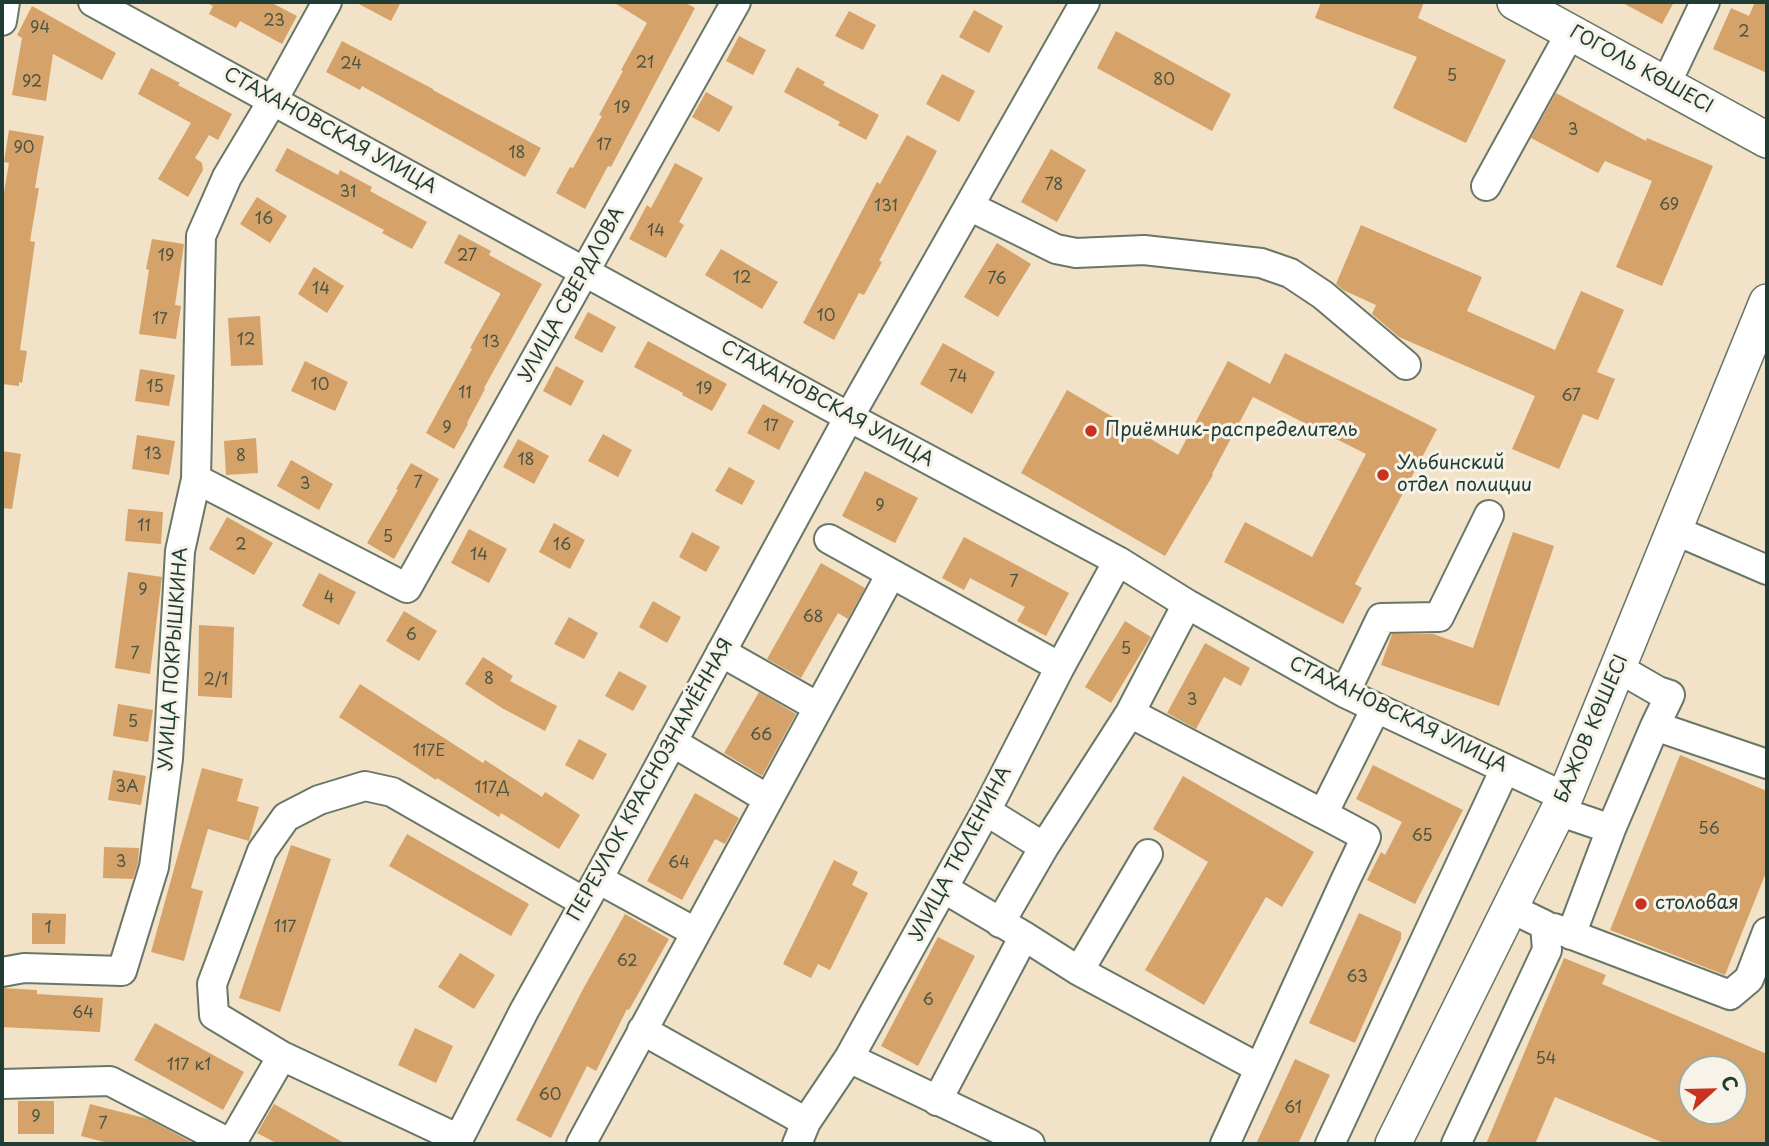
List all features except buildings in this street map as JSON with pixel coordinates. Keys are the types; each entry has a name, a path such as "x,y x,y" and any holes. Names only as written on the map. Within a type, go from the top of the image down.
{"main road":[{"name":"ГОГОЛЬ КӨШЕСІ","path":"1515,2 1767,139"},
{"name":"БАЖОВ КӨШЕСІ","path":"1393,1144 1562,804 1767,302"}],"street":[{"path":"2,21 5,2"},
{"name":"СТАХАНОВСКАЯ УЛИЦА","path":"93,2 849,417 1118,561 1187,604 1345,693 1505,769 1562,804 1611,829"},
{"name":"УЛИЦА ПОКРЫШКИНА","path":"2,972 24,968 122,971 154,867 168,760 180,551 196,479 201,236 227,177 327,2"},
{"name":"УЛИЦА СВЕРДЛОВА","path":"196,479 407,588 735,2"},
{"name":"ПЕРЕУЛОК КРАСНОЗНАМЁННАЯ","path":"457,1142 524,1011 849,417 1085,2"},
{"path":"1666,83 1704,2"},
{"path":"1486,186 1571,32"},
{"path":"969,206 1056,249 1076,253 1144,250 1261,263 1290,273 1323,295 1406,365"},
{"path":"1345,693 1381,618 1439,617 1489,515"},
{"path":"1674,530 1767,570"},
{"path":"829,539 1060,667"},
{"name":"УЛИЦА ТЮЛЕНИНА","path":"801,1133 849,1058 986,811 1118,561"},
{"path":"581,1144 891,574"},
{"path":"937,1101 1012,929 1044,847 1130,713 1187,604"},
{"path":"721,652 818,707"},
{"path":"1456,1144 1548,950 1611,829 1670,695 1618,668"},
{"path":"1323,814 1376,708"},
{"path":"1130,713 1366,837 1225,1144"},
{"path":"1655,726 1767,764"},
{"path":"672,742 768,799"},
{"path":"1330,1144 1505,769"},
{"path":"457,1142 282,1056 215,1015 212,984 262,852 286,817 318,800 365,786 392,792 591,890 695,932"},
{"path":"986,811 1044,847"},
{"path":"1079,971 1148,854"},
{"path":"943,888 1079,971 1259,1068"},
{"path":"1510,908 1558,930 1730,995 1749,979 1767,932"},
{"path":"642,1030 801,1133"},
{"path":"2,1084 110,1081 231,1144 282,1056"},
{"path":"849,1058 1030,1144"}],"place":[{"name":"Приёмник-распределитель","path":"1091,431"},
{"name":"Ульбинский отдел полиции","path":"1383,475"},
{"name":"столовая","path":"1641,904"}]}
